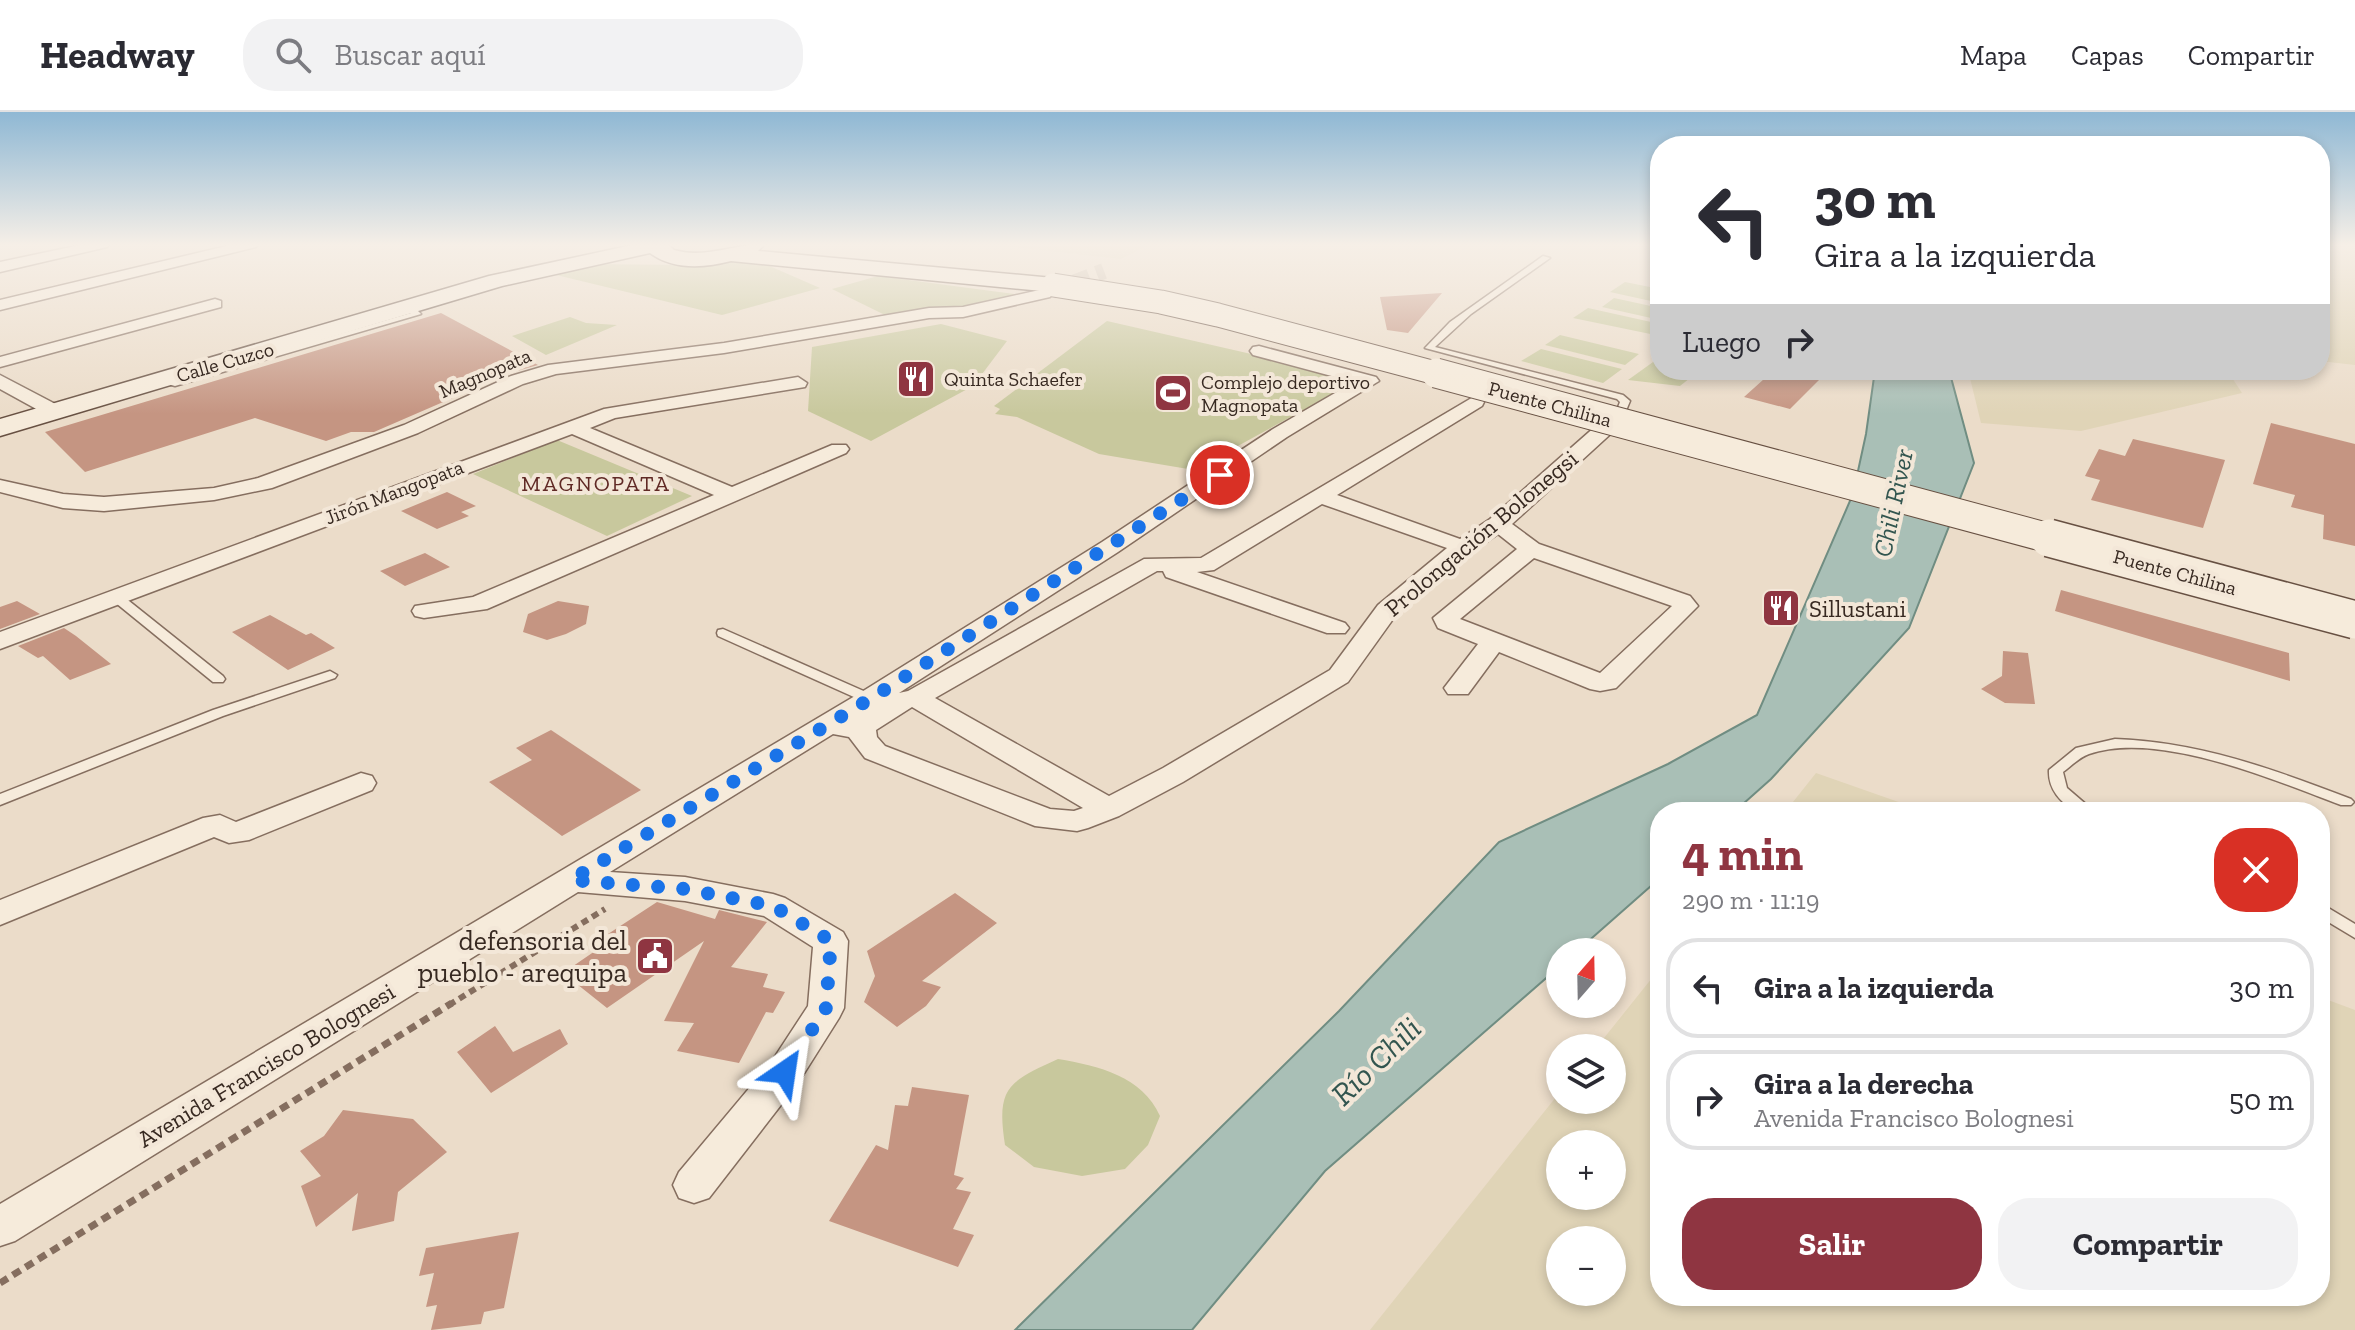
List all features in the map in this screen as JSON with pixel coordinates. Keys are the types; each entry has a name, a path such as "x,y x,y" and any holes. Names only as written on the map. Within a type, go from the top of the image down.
{"main road":[{"name":"Calle Cuzco","path":"0,428 433,301"},
{"name":"Puente Chilina","path":"1154,301 1218,315 2355,620"},
{"name":"Puente Chilina","path":"1222,301 2355,596"}],"street":[{"name":"Magnopata","path":"2,489 63,501 104,504 214,494 264,483 411,429 517,380 554,369 739,346 929,313 963,312 1002,301"},
{"path":"0,362 215,304"},
{"path":"866,713 1280,433 1370,381 1259,351"},
{"path":"0,381 56,412"},
{"name":"Jirón Mangopata","path":"0,641 571,427 636,406 798,383"},
{"path":"866,713 913,698 1152,564 1206,565 1475,402"},
{"name":"Prolongación Bolonegsi","path":"866,713 863,739 875,752 1046,819 1077,821 1108,809 1173,775 1339,676 1387,610 1458,551 1498,524 1620,415"},
{"path":"571,427 733,495"},
{"path":"424,611 478,604 839,449"},
{"path":"1322,497 1450,542"},
{"path":"1498,524 1531,549 1681,601 1686,606 1606,682 1593,680 1447,623 1446,618 1531,549"},
{"path":"1152,564 1336,628"},
{"path":"1458,688 1493,642"},
{"path":"913,698 1108,809"},
{"name":"Avenida Francisco Bolognesi","path":"0,1227 816,731 866,713"},
{"path":"0,913 214,825 220,825 229,833 238,833 361,783"},
{"path":"571,880 685,889 773,906 831,941 826,1008 785,1072 694,1185"}],"lane":[{"path":"1485,301 1429,348 1620,397 1625,401 1620,415 1781,463"},
{"path":"115,596 218,679"},
{"path":"723,633 866,713"},
{"path":"0,800 218,713 330,675"},
{"path":"2074,802 2062,793 2054,776 2056,770 2065,759 2079,751 2115,744 2198,752 2257,769 2346,802"},
{"path":"2330,916 2355,932"}],"path":[{"path":"0,1283 643,886"}],"shaded area":[{"path":"2330,301 2355,301 2355,365 2330,362"},
{"path":"1970,380 2234,380 2242,393 2081,431 1981,423"},
{"path":"1816,773 1899,802 1793,802"},
{"path":"1650,980 1650,1306 2330,1306 2330,1001 2355,1010 2355,1330 1370,1330 1546,1110 1546,1114 1626,1114 1626,1034 1607,1034 1620,1018 1626,1018 1626,1010"}],"green space":[{"path":"663,301 773,301 722,315"},
{"path":"856,301 995,301 971,306 885,315"},
{"path":"1610,301 1650,306 1650,318 1602,307"},
{"path":"1588,308 1650,322 1650,334 1573,318"},
{"path":"570,317 586,323 617,325 546,355 512,336"},
{"name":"Complejo deportivo Magnopata","path":"1107,321 1360,379 1194,470 1099,454 1017,417 995,414 1000,409 994,406"},
{"path":"941,324 1007,341 973,386 871,441 808,411 812,347"},
{"path":"1560,335 1639,354 1625,365 1545,345"},
{"path":"1541,349 1622,369 1603,383 1521,361"},
{"path":"1650,364 1650,380 1688,380 1680,386 1628,380"},
{"path":"557,440 692,496 607,536 473,474"},
{"path":"1058,1059 1118,1075 1131,1082 1152,1102 1160,1116 1148,1145 1125,1169 1082,1176 1034,1167 1005,1145 1002,1110 1009,1089 1027,1074"}],"water":[{"path":"1874,380 1952,380 1974,463 1909,628 1771,779 1745,802 1650,802 1650,887 1592,938 1546,938 1546,978 1325,1171 1192,1330 1015,1330 1339,1011 1499,842 1668,764 1757,715 1853,494"}],"building":[{"path":"1381,301 1435,301 1408,333 1387,330"},
{"path":"441,313 538,365 510,373 374,432 351,432 326,441 255,418 85,472 45,432"},
{"path":"1763,380 1819,380 1790,409 1744,397"},
{"path":"2271,423 2355,444 2355,546 2323,539 2324,515 2291,507 2295,495 2253,484"},
{"path":"2133,439 2225,460 2203,528 2091,500 2100,480 2085,476 2099,449 2125,456"},
{"path":"447,492 476,506 461,512 469,516 437,529 401,511"},
{"path":"425,553 450,567 405,586 380,571"},
{"path":"2061,590 2289,653 2290,681 2055,611"},
{"path":"17,601 40,614 0,629 0,607"},
{"path":"558,601 589,606 586,624 547,640 523,632 528,614"},
{"path":"270,615 306,635 311,633 335,648 288,670 232,632"},
{"path":"64,628 111,664 70,680 43,656 38,658 18,646"},
{"path":"2003,651 2028,653 2035,704 2005,703 1981,689 2002,676"},
{"path":"551,730 641,790 562,836 489,782 532,760 516,748"},
{"path":"955,893 997,923 922,981 941,987 926,1006 897,1027 864,1002 875,976 867,951"},
{"path":"657,902 715,919 719,910 767,922 731,967 768,974 763,987 785,992 773,1013 766,1012 739,1063 677,1051 694,1023 664,1021 704,941 607,1008 563,973 614,938 608,934"},
{"path":"495,1026 513,1052 560,1029 568,1044 491,1093 457,1052"},
{"path":"912,1087 969,1095 954,1175 964,1178 956,1189 971,1192 953,1229 974,1235 958,1267 829,1221 876,1145 888,1150 895,1105 908,1106"},
{"path":"343,1110 413,1119 447,1152 398,1192 394,1221 352,1231 358,1193 316,1227 301,1186 321,1176 300,1151 324,1136"},
{"path":"519,1232 504,1308 484,1312 481,1324 431,1330 437,1305 426,1307 434,1273 419,1276 426,1248"}],"place":[{"name":"Quinta Schaefer","path":"916,379"},
{"name":"Complejo deportivo Magnopata","path":"1173,393"},
{"name":"Sillustani","path":"1781,608"},
{"name":"defensoria del pueblo - arequipa","path":"655,956"}],"district":[{"name":"MAGNOPATA","path":"596,483"}],"route":[{"path":"785,1072 826,1008 831,941 773,906 685,889 571,880 870,699 1220,475"}],"water label":[{"name":"Chili River","path":"1893,503"},
{"name":"Río Chili","path":"1376,1061"}]}
